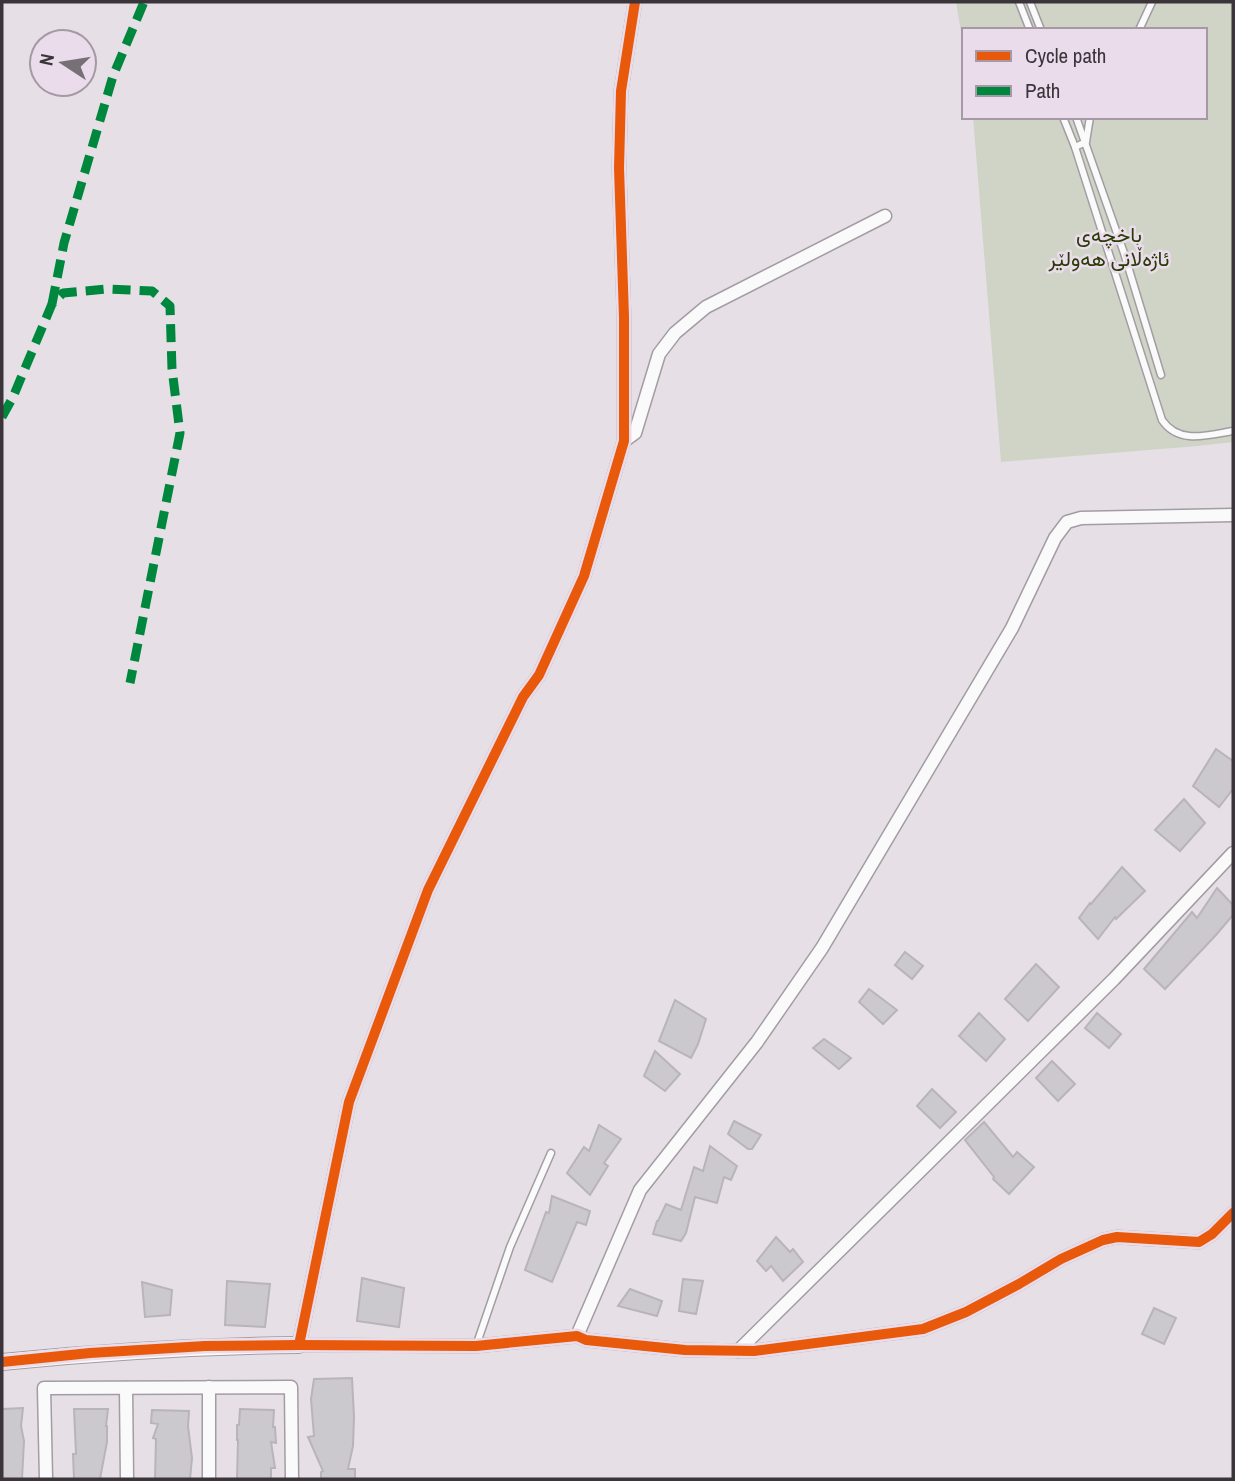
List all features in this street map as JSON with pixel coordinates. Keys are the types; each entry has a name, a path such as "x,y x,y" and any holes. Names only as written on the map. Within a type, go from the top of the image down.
{"street":[{"path":"299,1345 349,1102 428,890 523,698 539,675 584,576 624,441 624,317 618,168 621,91 635,2"},
{"path":"624,441 635,433 659,354 685,324 706,307 885,216"},
{"path":"577,1336 640,1190 757,1042 822,948 1012,628 1055,538 1067,522 1081,518 1233,516"},
{"path":"738,1351 1114,979 1233,853"},
{"path":"2,1362 192,1347 476,1346 577,1336 586,1340 685,1350 766,1350 923,1329 966,1312 1061,1259 1103,1240 1117,1237 1199,1242 1212,1234 1233,1213"},
{"path":"209,1387 209,1479"},
{"path":"46,1479 44,1388 291,1387 292,1479"},
{"path":"126,1388 127,1479"}],"lane":[{"path":"1019,2 1029,28"},
{"path":"1030,2 1040,28"},
{"path":"1140,28 1152,2"},
{"path":"1064,119 1075,146 1162,421 1172,432 1187,436 1233,431"},
{"path":"1077,119 1124,253 1161,375"},
{"path":"1086,142 1090,119"},
{"path":"1075,146 1086,142"},
{"path":"476,1346 510,1247 551,1153"}],"green space":[{"name":"باخچەی ئاژەڵانی هەولێر","path":"956,2 1233,2 1233,442 1001,462 973,119 1207,119 1207,28 962,28 962,38"}],"building":[{"path":"1216,749 1233,761 1233,789 1219,807 1193,786"},
{"path":"1184,799 1205,823 1180,851 1155,830"},
{"path":"1122,867 1145,891 1116,919 1115,917 1098,939 1079,918"},
{"path":"1217,888 1233,905 1233,915 1165,989 1144,969 1192,912 1197,918"},
{"path":"905,952 923,966 912,979 895,965"},
{"path":"1036,964 1059,987 1028,1021 1005,999"},
{"path":"869,989 897,1010 883,1024 859,1002"},
{"path":"675,1000 706,1019 691,1058 659,1041"},
{"path":"979,1013 1005,1039 986,1061 959,1036"},
{"path":"1097,1013 1121,1034 1109,1048 1085,1028"},
{"path":"824,1039 851,1058 839,1069 813,1048"},
{"path":"655,1051 680,1074 665,1091 644,1076"},
{"path":"1052,1061 1075,1084 1058,1101 1036,1078"},
{"path":"932,1089 956,1112 940,1128 917,1106"},
{"path":"734,1121 761,1135 752,1149 748,1149 728,1134"},
{"path":"984,1122 1013,1157 1017,1152 1034,1167 1009,1194 993,1179 965,1140"},
{"path":"599,1125 621,1139 604,1163 608,1166 590,1195 567,1173 584,1147 589,1151"},
{"path":"710,1146 737,1166 731,1180 724,1177 717,1203 695,1197 686,1233 681,1241 653,1234 666,1204 681,1210 694,1167 703,1171"},
{"path":"552,1196 590,1211 586,1225 577,1222 552,1282 525,1270 546,1212 549,1213"},
{"path":"776,1237 790,1252 793,1249 803,1262 783,1281 771,1266 766,1271 757,1261"},
{"path":"362,1278 404,1288 399,1327 357,1321"},
{"path":"683,1279 703,1281 696,1314 679,1311"},
{"path":"227,1281 270,1284 265,1327 225,1325"},
{"path":"142,1282 172,1290 170,1315 145,1317"},
{"path":"630,1289 662,1301 657,1316 618,1306"},
{"path":"1154,1308 1176,1318 1164,1344 1142,1334"},
{"path":"352,1378 353,1446 348,1469 355,1469 355,1479 321,1479 323,1471 308,1437 314,1436 311,1399 314,1379"},
{"path":"23,1408 22,1479 2,1479 2,1409"},
{"path":"74,1409 108,1409 107,1442 100,1479 74,1479"},
{"path":"240,1409 274,1410 276,1443 271,1442 275,1468 271,1468 271,1479 237,1479 237,1425"},
{"path":"152,1410 189,1411 192,1458 190,1479 155,1479 156,1439 153,1438 158,1424 151,1423"}],"marked path":[{"path":"52,304 64,243 113,76 144,2"},
{"path":"2,417 52,304 63,293 107,289 152,291 170,306 172,369 180,433 130,683"}],"cycle path":[{"path":"299,1345 349,1102 428,890 523,697 539,675 584,576 624,441 624,317 619,168 621,91 635,2"},
{"path":"2,1362 205,1346 476,1346 577,1336 586,1340 685,1350 754,1351 923,1329 966,1312 1061,1259 1103,1240 1117,1237 1199,1242 1212,1234 1233,1213"}]}
